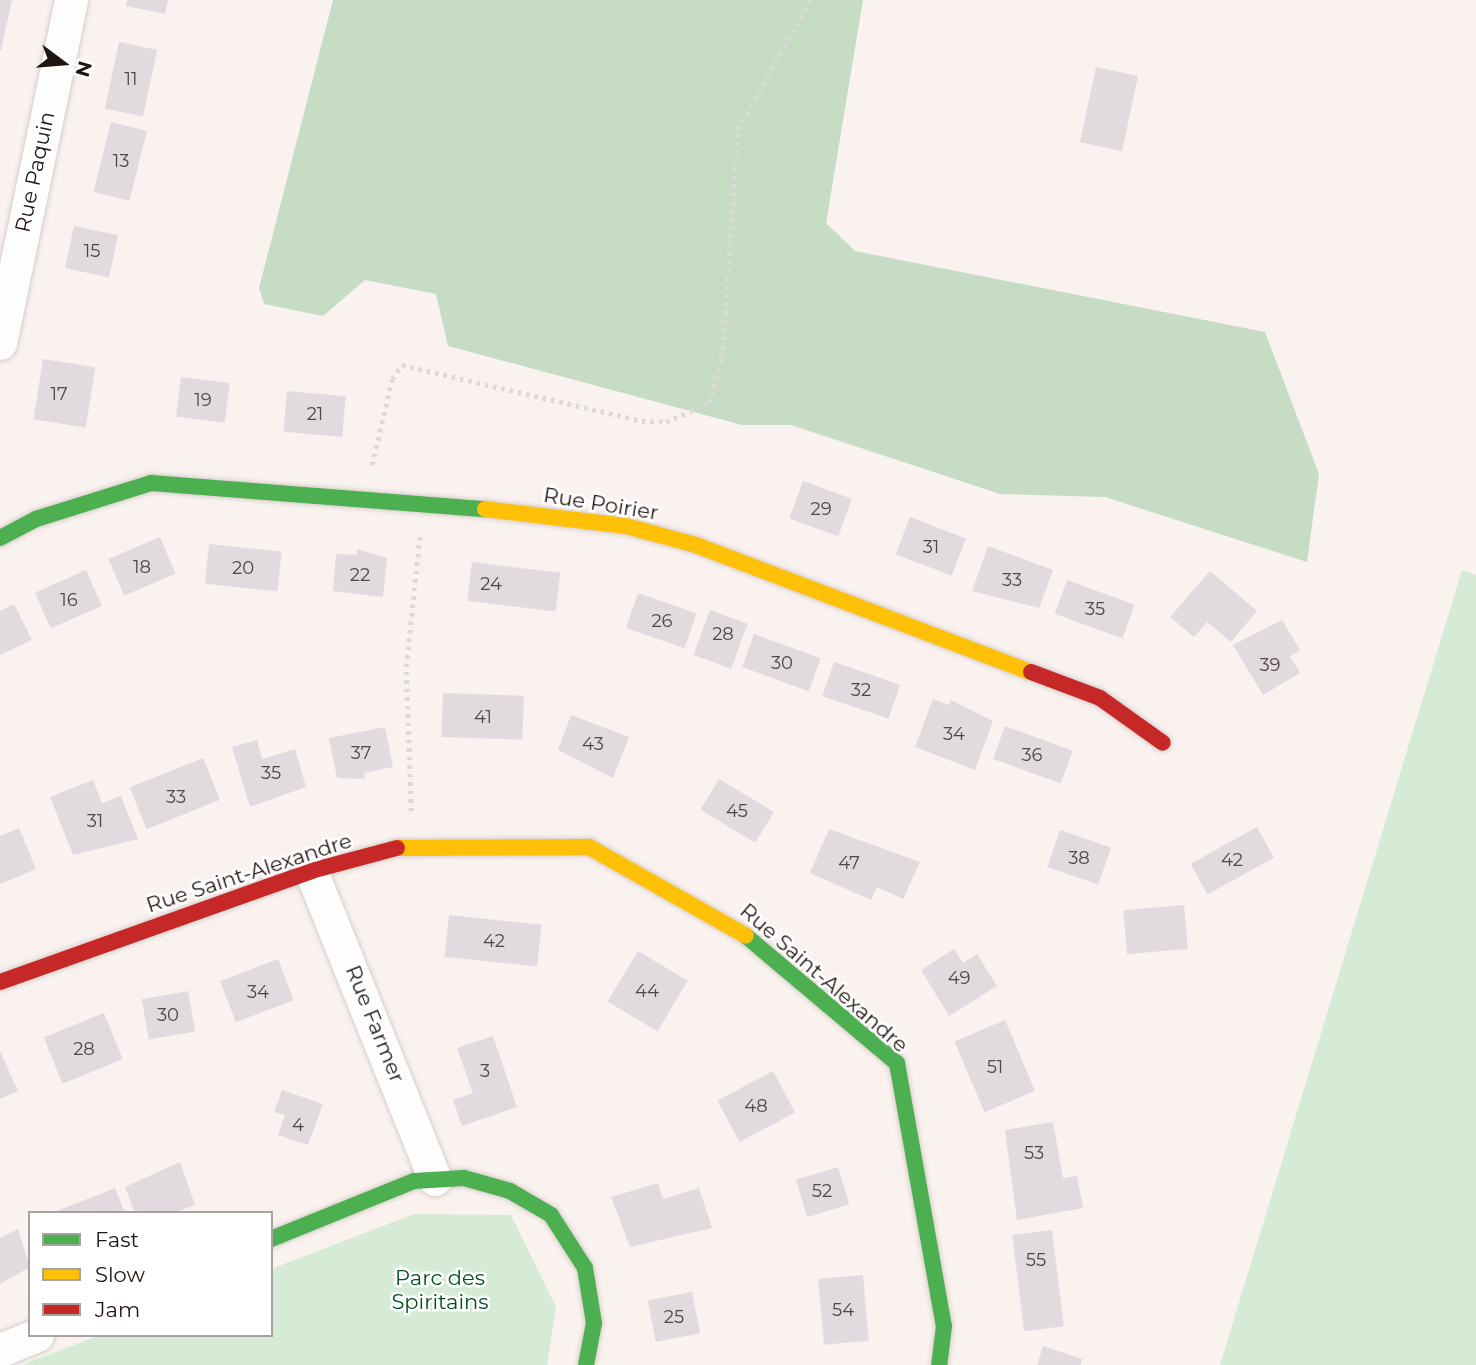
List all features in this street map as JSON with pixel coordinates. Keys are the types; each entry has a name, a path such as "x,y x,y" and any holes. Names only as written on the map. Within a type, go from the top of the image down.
{"street":[{"name":"Rue Paquin","path":"0,343 71,0"},
{"name":"Rue Poirier","path":"0,538 47,515 151,483 364,495 626,526 696,545 1100,698 1163,743"},
{"name":"Rue Saint-Alexandre","path":"0,982 311,871 412,844 589,847 729,921 897,1063 944,1326 939,1365"},
{"name":"Rue Farmer","path":"311,871 435,1179"},
{"path":"273,1238 414,1181 464,1178 510,1191 551,1215 585,1268 591,1291 594,1323 586,1365"},
{"path":"0,1350 32,1337"}],"path":[{"path":"364,495 392,379 402,365 642,421 687,416 716,396 738,129 810,0"},
{"path":"412,844 406,667 423,501"}],"green space":[{"path":"333,0 863,0 826,223 855,251 1265,332 1319,474 1307,562 1105,497 1000,494 791,425 742,425 448,346 436,294 365,280 323,316 264,304 259,288"},
{"path":"1462,570 1476,575 1476,1365 1220,1365"},
{"name":"Parc des Spiritains","path":"414,1214 511,1215 556,1307 547,1365 22,1365 95,1337 273,1337 273,1268"}],"building":[{"path":"0,0 12,0 1,50 0,50"},
{"path":"127,0 168,0 165,14 126,6"},
{"path":"119,42 157,50 143,117 105,109"},
{"path":"1096,67 1138,76 1122,151 1080,142"},
{"path":"111,122 147,131 129,201 94,192"},
{"path":"74,226 118,235 109,277 65,268"},
{"path":"43,359 95,367 86,428 33,419"},
{"path":"181,377 230,383 225,423 176,417"},
{"path":"287,391 346,396 342,437 283,432"},
{"path":"803,481 852,499 838,536 789,519"},
{"path":"910,517 966,539 952,576 896,554"},
{"path":"160,537 176,574 124,596 108,559"},
{"path":"209,544 282,552 277,591 205,584"},
{"path":"988,546 1053,570 1039,608 972,591"},
{"path":"357,549 387,558 383,597 333,591 336,554 357,555"},
{"path":"472,562 560,573 556,612 467,601"},
{"path":"86,570 102,606 51,628 35,593"},
{"path":"1210,571 1257,611 1231,642 1207,622 1194,637 1170,617"},
{"path":"1067,580 1135,605 1122,638 1055,614"},
{"path":"638,593 697,613 685,648 626,628"},
{"path":"14,604 32,640 0,655 0,611"},
{"path":"710,610 748,624 731,669 694,655"},
{"path":"1282,620 1300,650 1290,656 1300,673 1263,695 1233,645"},
{"path":"754,634 821,658 809,691 742,667"},
{"path":"834,662 900,685 888,719 822,696"},
{"path":"443,693 524,696 522,740 441,737"},
{"path":"933,699 949,705 951,700 993,721 975,770 915,747"},
{"path":"571,715 629,737 613,778 558,750"},
{"path":"1005,726 1073,751 1061,784 993,759"},
{"path":"385,727 393,767 364,773 365,779 337,778 329,738"},
{"path":"257,740 262,759 295,749 306,787 250,807 232,747"},
{"path":"203,758 220,800 147,829 130,788"},
{"path":"719,779 774,812 755,843 700,810"},
{"path":"93,780 102,803 121,796 138,839 73,855 50,797"},
{"path":"1257,827 1274,858 1207,894 1191,864"},
{"path":"19,828 36,869 0,884 0,836"},
{"path":"829,829 920,862 903,899 877,887 871,900 810,873"},
{"path":"1060,830 1111,848 1098,884 1047,867"},
{"path":"1184,905 1188,949 1127,954 1123,910"},
{"path":"449,915 541,925 537,966 445,957"},
{"path":"954,949 963,963 977,954 997,986 949,1016 921,970"},
{"path":"638,951 688,981 657,1031 608,1002"},
{"path":"278,959 294,1000 236,1022 220,981"},
{"path":"188,991 195,1031 149,1040 142,999"},
{"path":"104,1013 123,1059 62,1084 44,1037"},
{"path":"1005,1020 1035,1091 984,1112 954,1041"},
{"path":"493,1036 517,1107 462,1126 453,1100 473,1093 457,1048"},
{"path":"0,1051 18,1091 0,1099"},
{"path":"773,1071 795,1112 739,1142 717,1101"},
{"path":"282,1090 323,1104 308,1145 278,1135 285,1115 274,1112"},
{"path":"1053,1122 1063,1178 1077,1176 1083,1208 1017,1220 1005,1130"},
{"path":"180,1162 195,1205 178,1211 134,1211 125,1187"},
{"path":"838,1167 849,1204 807,1217 796,1180"},
{"path":"658,1183 663,1199 699,1188 712,1228 630,1247 611,1197"},
{"path":"115,1188 124,1211 57,1211"},
{"path":"18,1229 28,1268 0,1284 0,1238"},
{"path":"1052,1230 1064,1326 1024,1331 1012,1235"},
{"path":"863,1275 869,1341 824,1345 818,1279"},
{"path":"692,1292 700,1333 656,1342 648,1301"},
{"path":"1043,1346 1082,1359 1080,1365 1037,1365"}],"traffic: fast":[{"path":"0,538 36,519 151,483 485,509"},
{"path":"746,936 897,1063 944,1326 939,1365"},
{"path":"273,1238 414,1181 464,1178 510,1191 551,1215 585,1268 594,1323 586,1365"}],"traffic: slow":[{"path":"485,509 626,526 696,545 1031,672"},
{"path":"397,848 589,847 746,936"}],"traffic: jam":[{"path":"1031,672 1100,698 1163,743"},
{"path":"0,982 311,871 397,848"}]}
